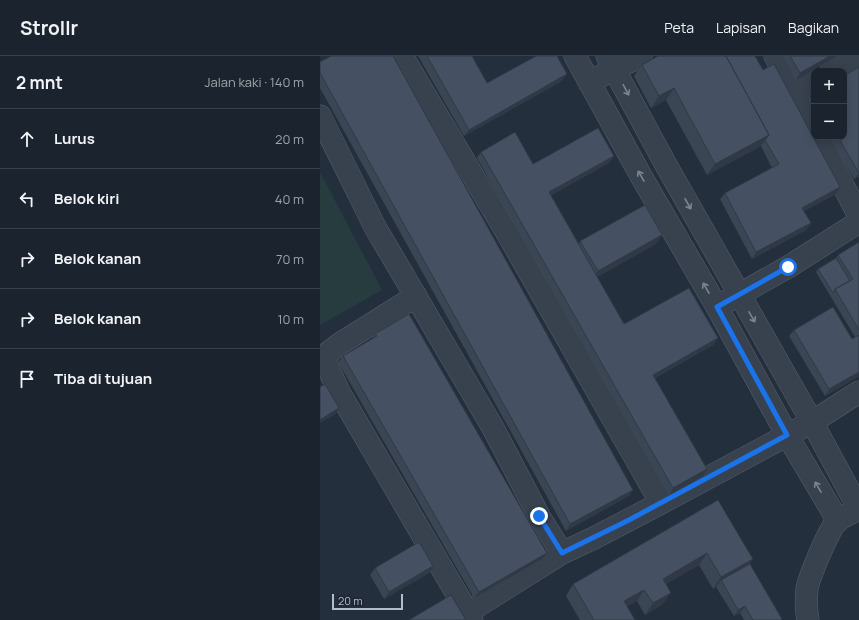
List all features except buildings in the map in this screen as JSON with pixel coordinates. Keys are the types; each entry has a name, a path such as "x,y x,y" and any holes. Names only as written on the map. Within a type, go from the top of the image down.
{"street":[{"path":"402,56 512,240 661,503"},
{"path":"575,56 717,307 787,435 838,521"},
{"path":"589,82 611,63 641,56"},
{"path":"775,56 811,124"},
{"path":"836,68 858,56"},
{"path":"611,63 662,158 812,422 859,509 838,521 829,535 817,561 807,588 806,610 808,620"},
{"path":"794,92 811,82"},
{"path":"320,116 375,227 493,428 539,516 562,553"},
{"path":"820,140 854,192 859,216"},
{"path":"717,307 788,267 859,222"},
{"path":"416,296 356,333 335,348 327,356 326,363 339,392 470,616 562,553 661,503 812,422 859,392"}],"green space":[{"path":"320,172 382,290 320,325"}],"route":[{"path":"539,516 562,553 629,520 787,435 717,307 788,267"}]}
